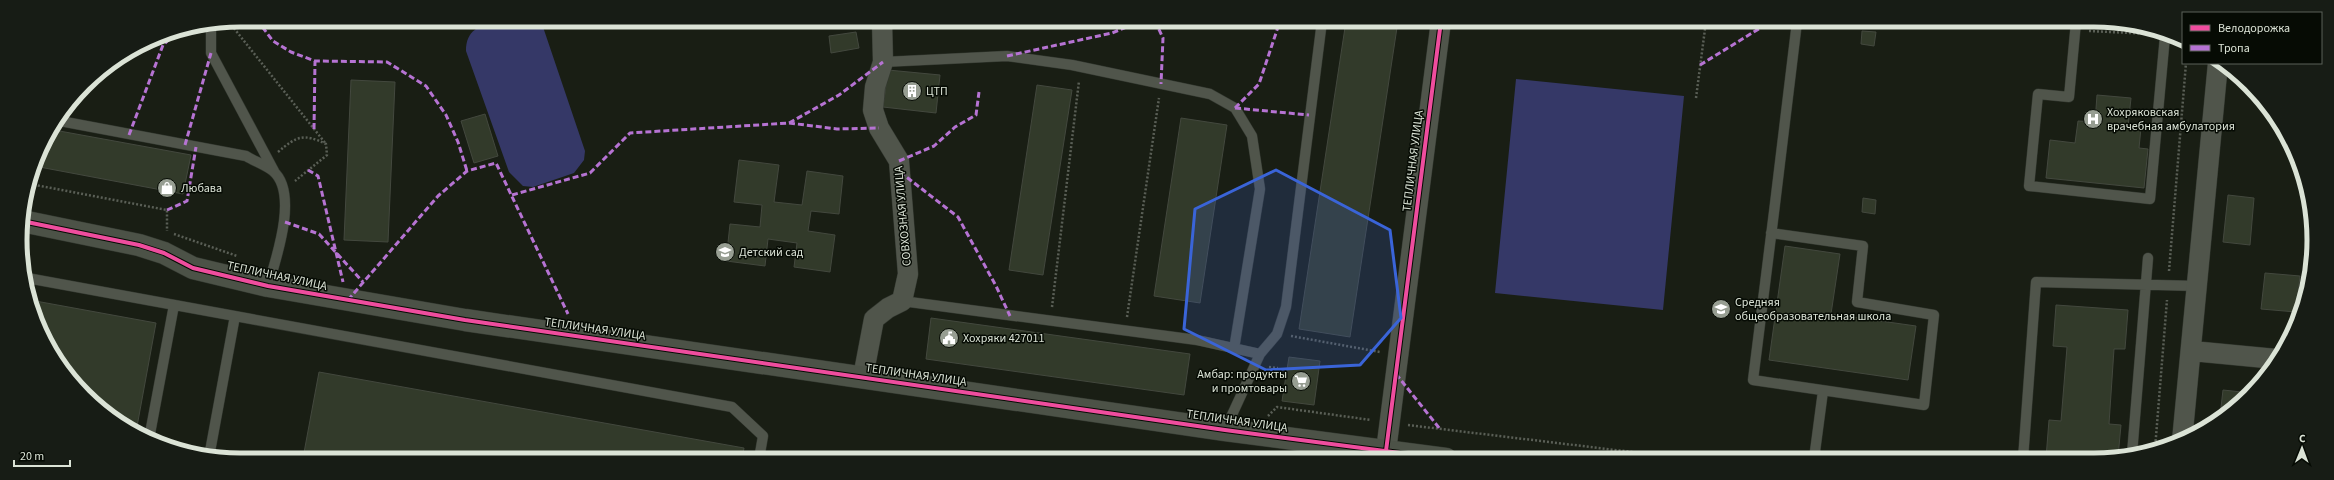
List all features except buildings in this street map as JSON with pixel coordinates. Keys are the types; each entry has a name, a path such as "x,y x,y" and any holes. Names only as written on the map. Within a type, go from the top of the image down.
{"street":[{"name":"СОВХОЗНАЯ УЛИЦА","path":"882,27 883,62 875,87 873,110 878,128 899,161 908,274 902,301"},
{"name":"ТЕПЛИЧНАЯ УЛИЦА","path":"1386,453 1440,27"},
{"path":"2183,434 2192,351 2218,67"},
{"name":"ТЕПЛИЧНАЯ УЛИЦА","path":"28,222 139,245 164,253 193,268 268,286 473,321 863,377 1229,421 1377,453"},
{"path":"863,377 874,319 888,308 902,301"},
{"path":"2192,351 2271,358"}],"lane":[{"path":"1229,421 1260,354 1276,334 1286,307 1321,27"},
{"path":"1771,233 1863,246 1857,302 1934,315 1924,405 1753,380 1771,233 1796,27"},
{"path":"2076,27 2069,98 2038,94 2029,186 2150,199 2164,39"},
{"path":"210,29 211,53 284,190 285,222 268,286"},
{"path":"883,62 1007,56 1080,67 1210,94 1235,108 1252,136 1260,189 1234,349"},
{"path":"63,122 246,156 274,171"},
{"path":"2132,450 2148,258"},
{"path":"31,279 732,407 763,436 760,453"},
{"path":"2023,453 2036,282 2198,286"},
{"path":"902,301 1051,322 1197,340 1260,354"},
{"path":"151,433 174,305"},
{"path":"210,451 235,316"},
{"path":"1815,453 1823,391"}],"path":[{"path":"233,27 326,144 327,155 284,190"},
{"path":"2086,27 2146,33"},
{"path":"1696,98 1705,29"},
{"path":"2155,444 2186,64"},
{"path":"1051,322 1080,67"},
{"path":"1125,330 1161,84"},
{"path":"268,160 295,138 310,136 326,144"},
{"path":"34,185 167,210 166,231 244,259"},
{"path":"1276,334 1399,355"},
{"path":"1229,421 1268,417 1277,408 1629,453"}],"highlighted area":[{"path":"1276,170 1390,230 1401,318 1360,365 1266,370 1184,329 1195,209"}],"shaded area":[{"path":"479,27 543,27 585,151 584,160 574,173 533,187 523,186 509,172 466,51 468,38"},
{"path":"1516,79 1684,96 1663,310 1495,293"}],"marked path":[{"path":"262,27 273,41 291,52 315,61 387,62 426,86 446,115 458,142 467,171"},
{"path":"1007,56 1112,33 1126,27"},
{"path":"1158,27 1163,38 1161,84"},
{"path":"1235,108 1259,84 1278,27"},
{"path":"1700,65 1762,27"},
{"path":"129,135 163,45 170,39"},
{"path":"185,145 211,53"},
{"path":"314,129 315,61"},
{"path":"512,195 590,173 630,133 789,123 839,95 883,62"},
{"path":"899,161 934,146 955,127 976,115 979,92"},
{"path":"1235,108 1309,115"},
{"path":"789,123 837,129 879,128"},
{"path":"167,210 187,201 196,147"},
{"path":"348,300 438,196 467,171 496,163 568,314"},
{"path":"308,170 318,176 343,282"},
{"path":"900,172 958,217 996,286 1010,316"},
{"path":"285,222 319,234 363,282"},
{"path":"1396,374 1440,429"}],"cycle path":[{"path":"1386,451 1440,27"},
{"path":"28,222 139,245 164,253 193,268 268,286 465,320 1225,430 1400,453"}],"place":[{"name":"ЦТП","path":"912,91"},
{"name":"Хохряковская врачебная амбулатория","path":"2093,119"},
{"name":"Любава","path":"167,188"},
{"name":"Детский сад","path":"725,252"},
{"name":"Средняя общеобразовательная школа","path":"1721,309"},
{"name":"Хохряки 427011","path":"949,338"},
{"name":"Амбар: продукты и промтовары","path":"1301,381"}]}
